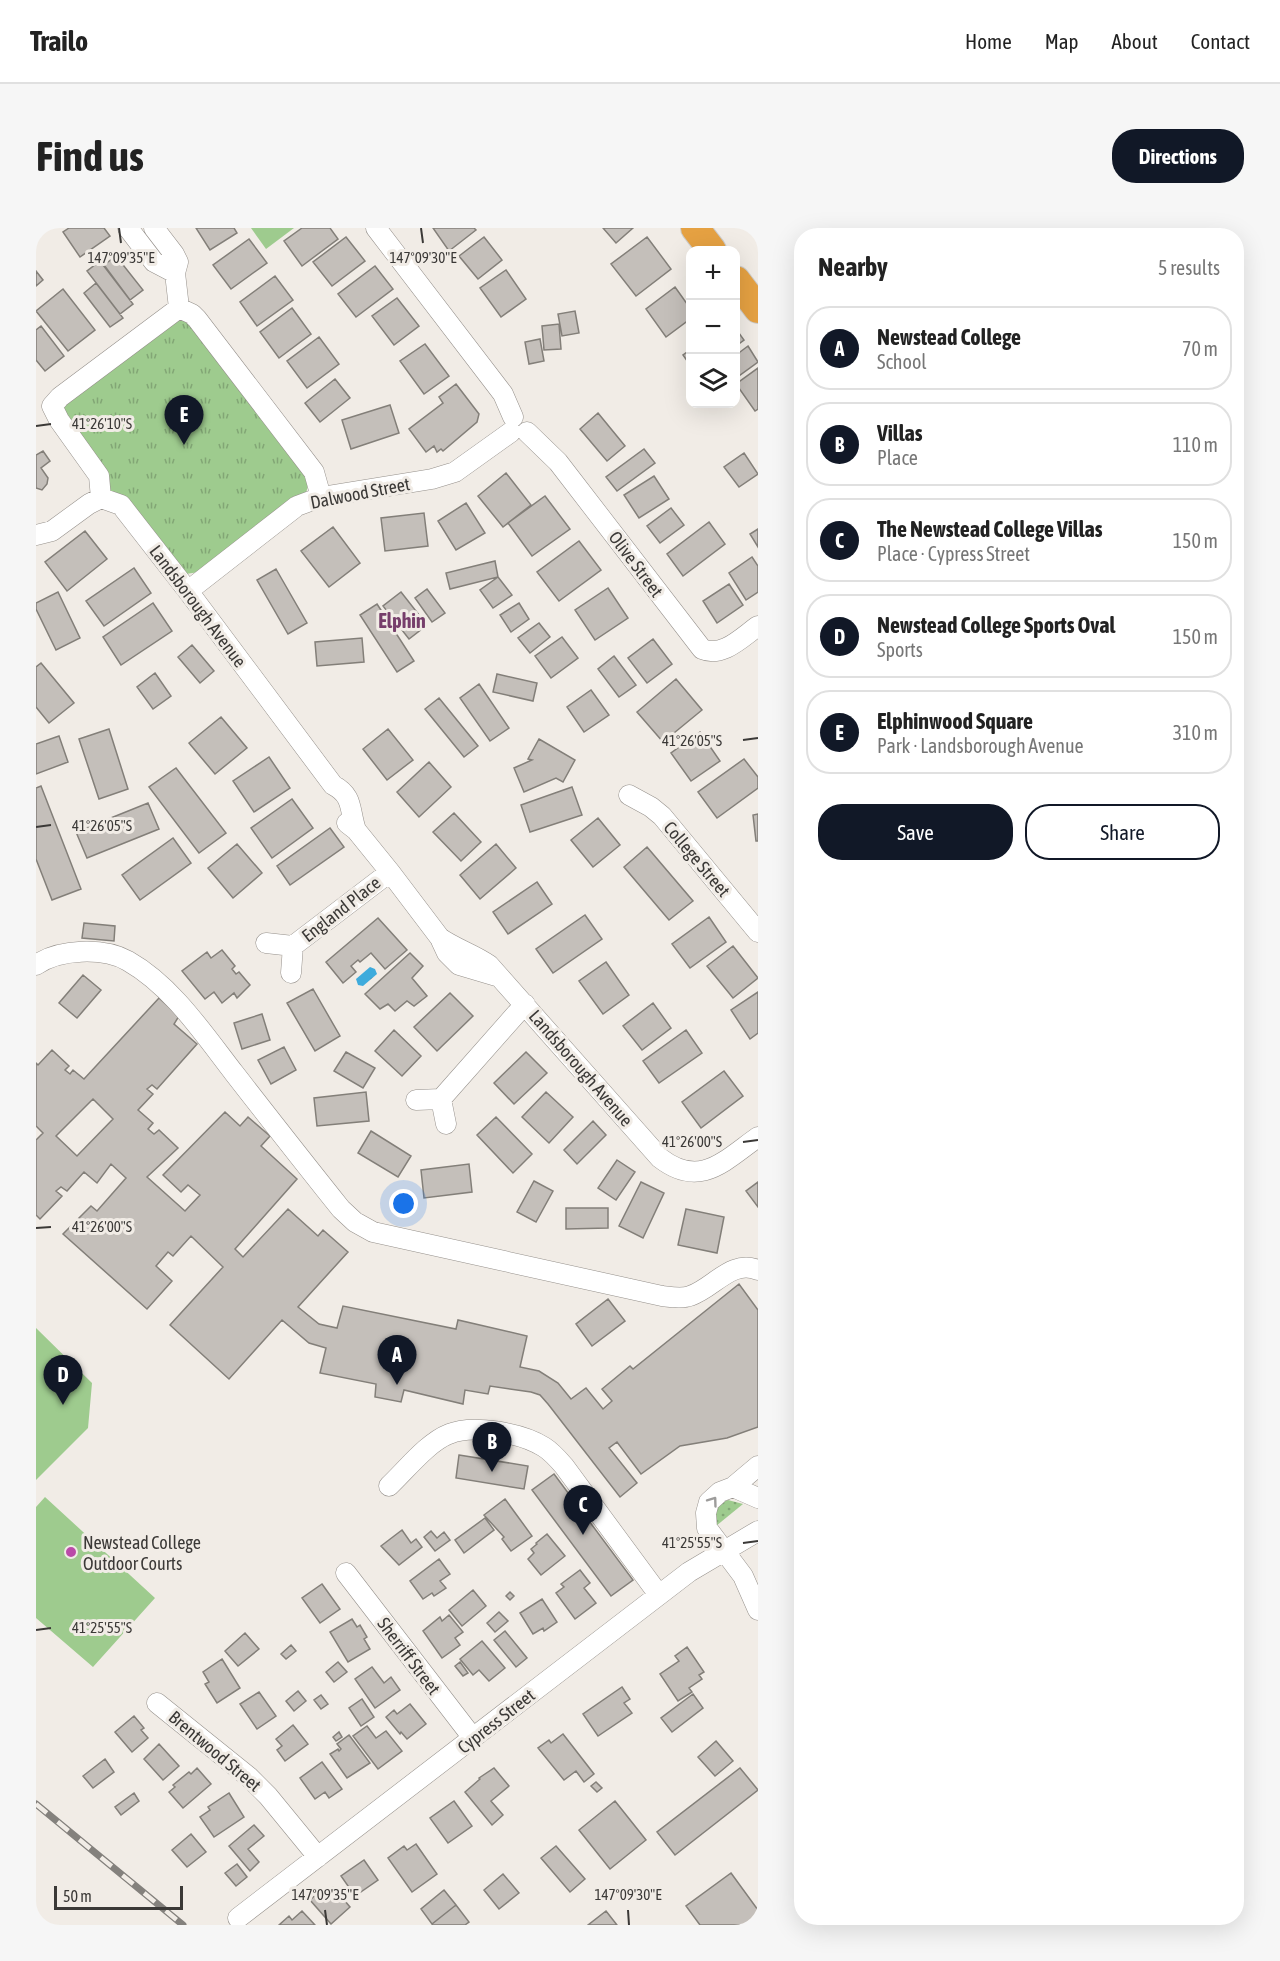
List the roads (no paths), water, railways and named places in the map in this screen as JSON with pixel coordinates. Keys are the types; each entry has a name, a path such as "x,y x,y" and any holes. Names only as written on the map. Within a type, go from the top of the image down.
{"highway":[{"path":"695,228 709,246"},
{"path":"740,286 758,309"}],"street":[{"path":"128,228 154,262 175,273"},
{"path":"154,228 178,262 175,273 179,308"},
{"name":"Olive Street","path":"376,228 503,394 517,427 558,462 702,649 718,652 728,648 758,626"},
{"path":"36,535 52,531 101,498 99,476 44,403 60,397 179,308"},
{"path":"179,308 197,319 314,472 321,497"},
{"name":"Dalwood Street","path":"188,591 297,506 321,497 432,479 455,472 517,427"},
{"name":"Landsborough Avenue","path":"101,498 121,506 188,591 333,785 344,791 350,801 356,830 440,938 454,948 474,955 489,965 660,1158 673,1168 694,1172 716,1168 758,1137"},
{"name":"College Street","path":"628,795 651,807 662,816 758,932"},
{"name":"England Place","path":"266,943 293,946 390,872"},
{"name":"England Place","path":"291,973 293,946"},
{"path":"36,965 42,961 78,951 106,953 126,960 146,973 194,1020 341,1209 355,1222 373,1232 662,1296 692,1295 735,1268 746,1267 758,1270"},
{"path":"416,1100 441,1099 525,1004"},
{"path":"441,1099 446,1125"},
{"path":"389,1486 433,1443 448,1434 464,1430 482,1430 531,1440 557,1458 659,1595"},
{"path":"758,1466 733,1487 720,1492 709,1502 706,1513 707,1528 743,1576 758,1610"},
{"path":"733,1487 758,1498"},
{"name":"Cypress Street","path":"238,1918 689,1572 758,1531"},
{"name":"Sherriff Street","path":"346,1573 472,1738"},
{"name":"Brentwood Street","path":"157,1703 249,1777 268,1796 318,1857"}],"water":[{"path":"370,967 375,969 377,974 363,986 358,985 356,979"}],"railway":[{"path":"36,1804 183,1925"}],"place":[{"name":"Elphinwood Square","path":"184,445"},
{"name":"Newstead College","path":"397,1385"},
{"name":"Newstead College Sports Oval","path":"63,1405"},
{"name":"Villas","path":"492,1472"},
{"name":"The Newstead College Villas","path":"583,1535"},
{"name":"Newstead College Outdoor Courts","path":"71,1552"}],"district":[{"name":"Elphin","path":"402,620"}]}
